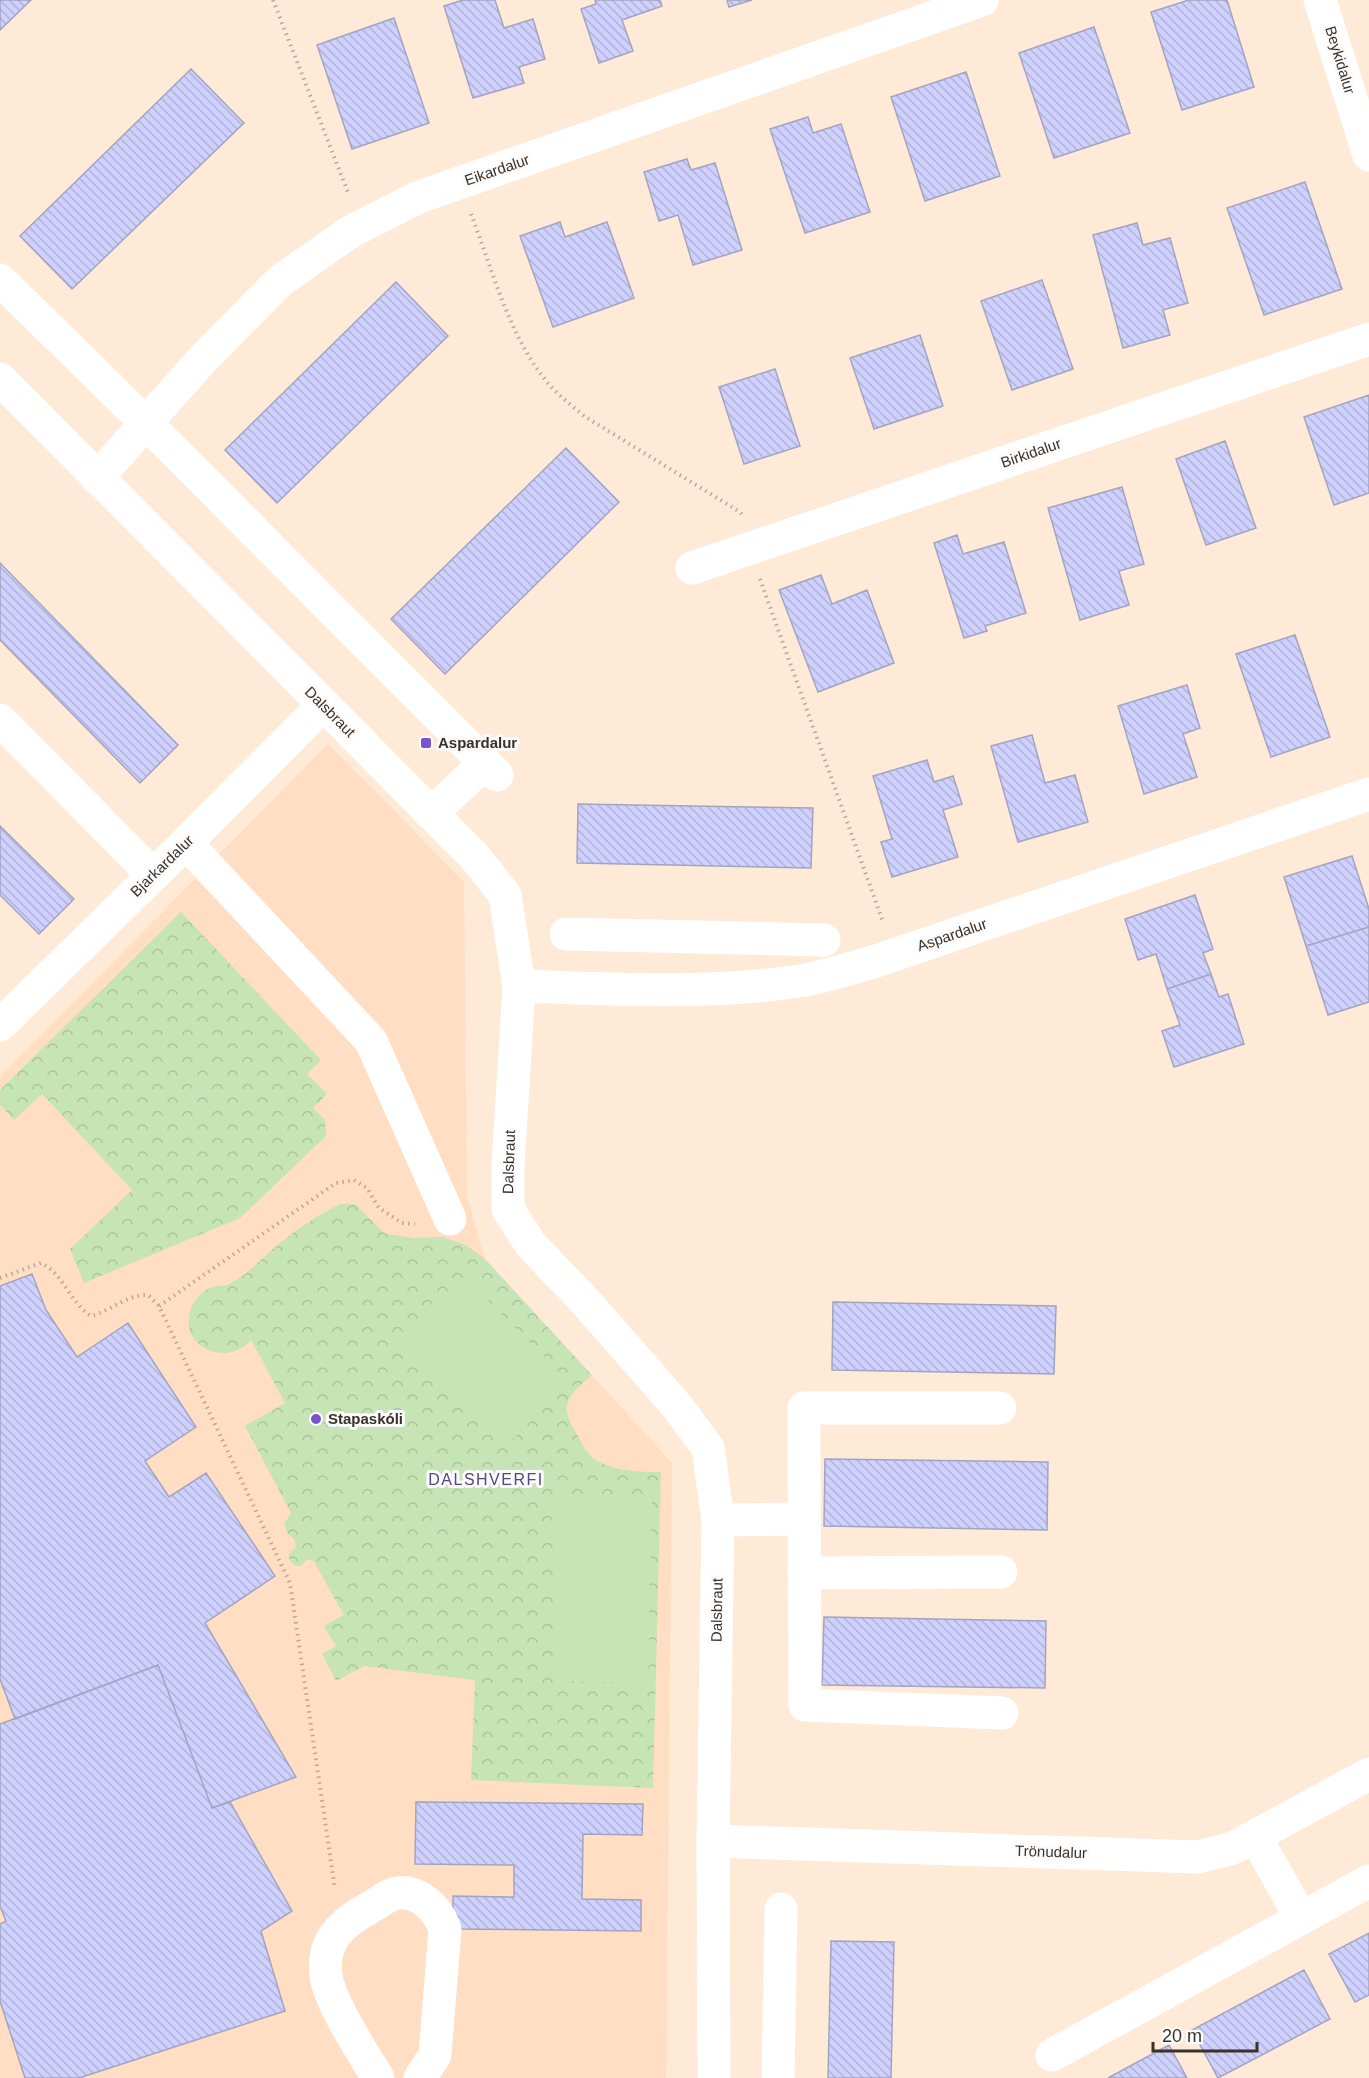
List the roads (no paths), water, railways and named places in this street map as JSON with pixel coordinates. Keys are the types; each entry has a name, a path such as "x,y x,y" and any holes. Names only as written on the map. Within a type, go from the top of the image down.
{"street":[{"name":"Eikardalur","path":"97,478 201,361 280,280 350,232 419,197 982,0"},
{"name":"Beykidalur","path":"1320,0 1369,155"},
{"path":"0,280 491,769 432,814"},
{"name":"Birkidalur","path":"692,568 1369,339"},
{"name":"Dalsbraut","path":"0,379 474,856 505,895 519,986 508,1166 508,1209 531,1245 583,1299 677,1406 708,1448 718,1520 713,1841 714,2078"},
{"name":"Bjarkardalur","path":"0,1024 186,843 323,705"},
{"path":"0,720 153,874"},
{"name":"Aspardalur","path":"519,986 730,988 802,981 894,954 1369,794"},
{"path":"186,843 371,1041 450,1219"},
{"path":"566,934 824,940"},
{"path":"673,989 675,936"},
{"path":"1000,1408 804,1408 804,1573 805,1705 1002,1713"},
{"path":"718,1520 804,1519"},
{"path":"804,1573 1001,1572"},
{"name":"Trönudalur","path":"713,1841 1198,1857 1233,1848 1369,1774"},
{"path":"1255,1836 1301,1918"},
{"path":"1052,2055 1369,1881"},
{"path":"378,2078 328,1988 325,1961 328,1947 341,1927 350,1919 394,1894 409,1894 423,1899 434,1908 445,1929 435,2055 420,2078"},
{"path":"778,2078 781,1909"}],"place":[{"name":"Aspardalur","path":"426,743"},
{"name":"Stapaskóli","path":"316,1419"}],"district":[{"name":"DALSHVERFI","path":"486,1479"}]}
